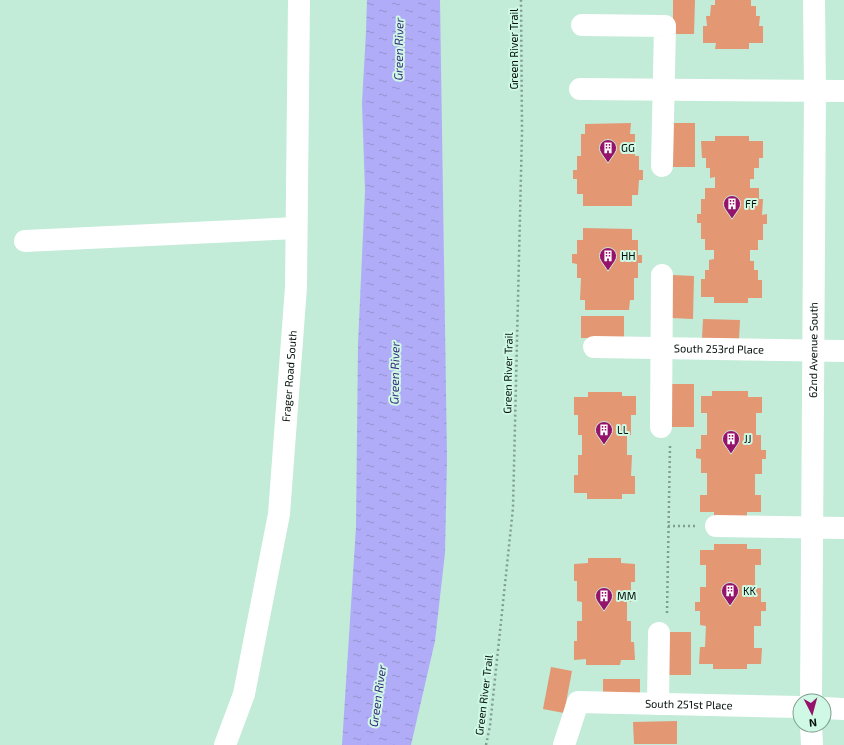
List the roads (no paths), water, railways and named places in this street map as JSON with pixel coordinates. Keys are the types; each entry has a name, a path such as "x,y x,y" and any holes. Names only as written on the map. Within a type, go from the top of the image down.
{"street":[{"name":"Frager Road South","path":"225,745 244,694 279,514 296,287 299,0"},
{"name":"62nd Avenue South","path":"811,693 812,350 815,91 814,0"},
{"path":"582,25 665,26 662,166"},
{"path":"580,89 844,91"},
{"path":"25,241 296,228"},
{"path":"661,427 662,275"},
{"name":"South 253rd Place","path":"594,347 844,351"},
{"path":"716,526 844,528"},
{"path":"658,704 659,633"},
{"name":"South 251st Place","path":"564,745 578,702 792,708"},
{"path":"832,708 844,708"},
{"path":"811,733 812,745"}],"water":[{"name":"Green River","path":"367,0 440,0 447,458 445,553 435,641 411,745 342,745 356,527 358,344 365,191 362,103"}],"place":[{"name":"GG","path":"608,163"},
{"name":"FF","path":"732,219"},
{"name":"HH","path":"608,271"},
{"name":"LL","path":"604,445"},
{"name":"JJ","path":"731,454"},
{"name":"KK","path":"730,606"},
{"name":"MM","path":"604,611"}]}
